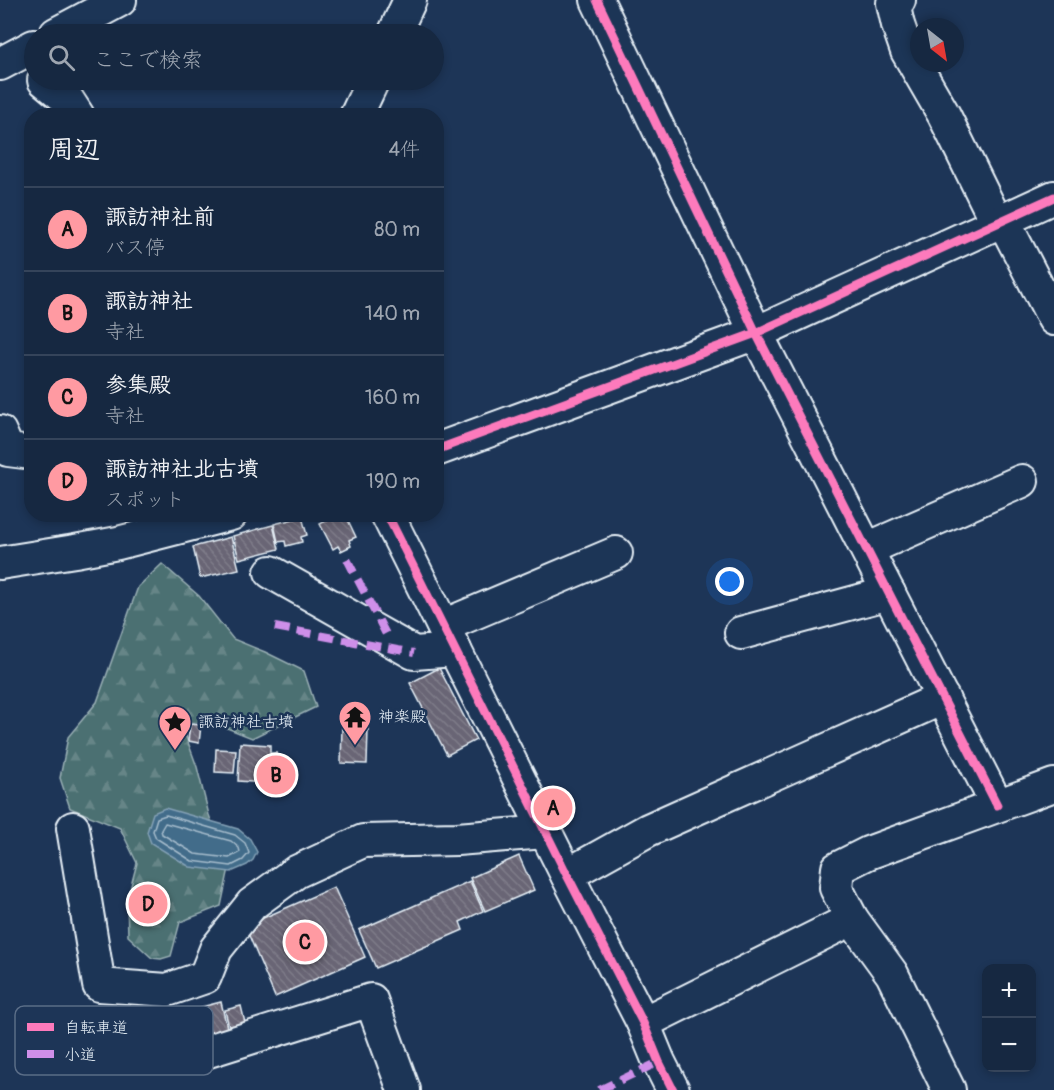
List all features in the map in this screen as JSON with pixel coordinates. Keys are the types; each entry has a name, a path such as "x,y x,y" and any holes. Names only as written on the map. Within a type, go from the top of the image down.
{"street":[{"path":"75,24 120,0"},
{"path":"399,24 410,0"},
{"path":"597,0 756,333 998,805"},
{"path":"899,0 893,3 907,51 1054,320"},
{"path":"56,90 67,99 73,108"},
{"path":"360,108 368,90"},
{"path":"444,447 756,333 1054,197"},
{"path":"0,432 8,450 24,452"},
{"path":"867,549 1022,481"},
{"path":"0,563 108,545 191,522"},
{"path":"391,522 643,1023 673,1090"},
{"path":"271,572 414,653 449,638 616,553"},
{"path":"741,633 889,593"},
{"path":"567,875 648,830 943,698"},
{"path":"950,1090 892,974 852,919 836,888 838,868 868,853 1054,785"},
{"path":"73,828 99,985 168,990 205,977 216,949 252,904 296,872 363,841 457,839 546,832"},
{"path":"643,1023 852,919"},
{"path":"213,1049 371,1000 404,1090"}],"green space":[{"path":"162,564 199,596 233,639 304,671 316,707 252,738 212,722 181,723 197,767 209,815 229,868 221,906 180,922 171,956 161,959 152,958 128,936 127,901 137,863 120,828 70,808 60,778 68,737 97,702 138,587"}],"water":[{"path":"165,808 238,829 250,839 257,852 253,860 231,872 190,867 151,843 147,832 153,813"}],"building":[{"path":"303,522 307,535 301,537 302,542 286,546 285,541 278,542 274,524"},
{"path":"349,522 356,537 349,540 351,546 341,551 338,546 333,549 320,524"},
{"path":"273,525 279,549 239,559 233,536"},
{"path":"231,537 239,569 200,578 193,547"},
{"path":"439,668 476,740 447,755 410,683"},
{"path":"190,724 201,725 199,743 188,741"},
{"name":"神楽殿","path":"342,728 368,729 367,764 341,763"},
{"path":"240,743 270,745 270,753 277,753 276,775 269,775 268,783 238,781"},
{"path":"216,749 236,750 234,773 215,772"},
{"path":"519,856 534,890 485,911 470,878"},
{"path":"470,881 483,911 460,922 463,930 376,968 359,930"},
{"path":"334,887 365,957 275,997 245,926"},
{"path":"221,1002 228,1032 213,1036 213,1006 205,1006"},
{"path":"241,1006 246,1027 230,1032 225,1010"}],"marked path":[{"path":"347,559 388,638"},
{"path":"275,627 414,653"},
{"path":"599,1090 659,1062"}],"cycle path":[{"path":"597,0 756,333 997,805"},
{"path":"444,447 756,333 1054,197"},
{"path":"391,522 643,1023 673,1090"}],"place":[{"name":"神楽殿","path":"355,746"},
{"name":"諏訪神社古墳","path":"175,751"},
{"name":"諏訪神社","path":"276,775"},
{"name":"諏訪神社前","path":"553,808"},
{"name":"諏訪神社北古墳","path":"148,904"},
{"name":"参集殿","path":"305,942"}]}
